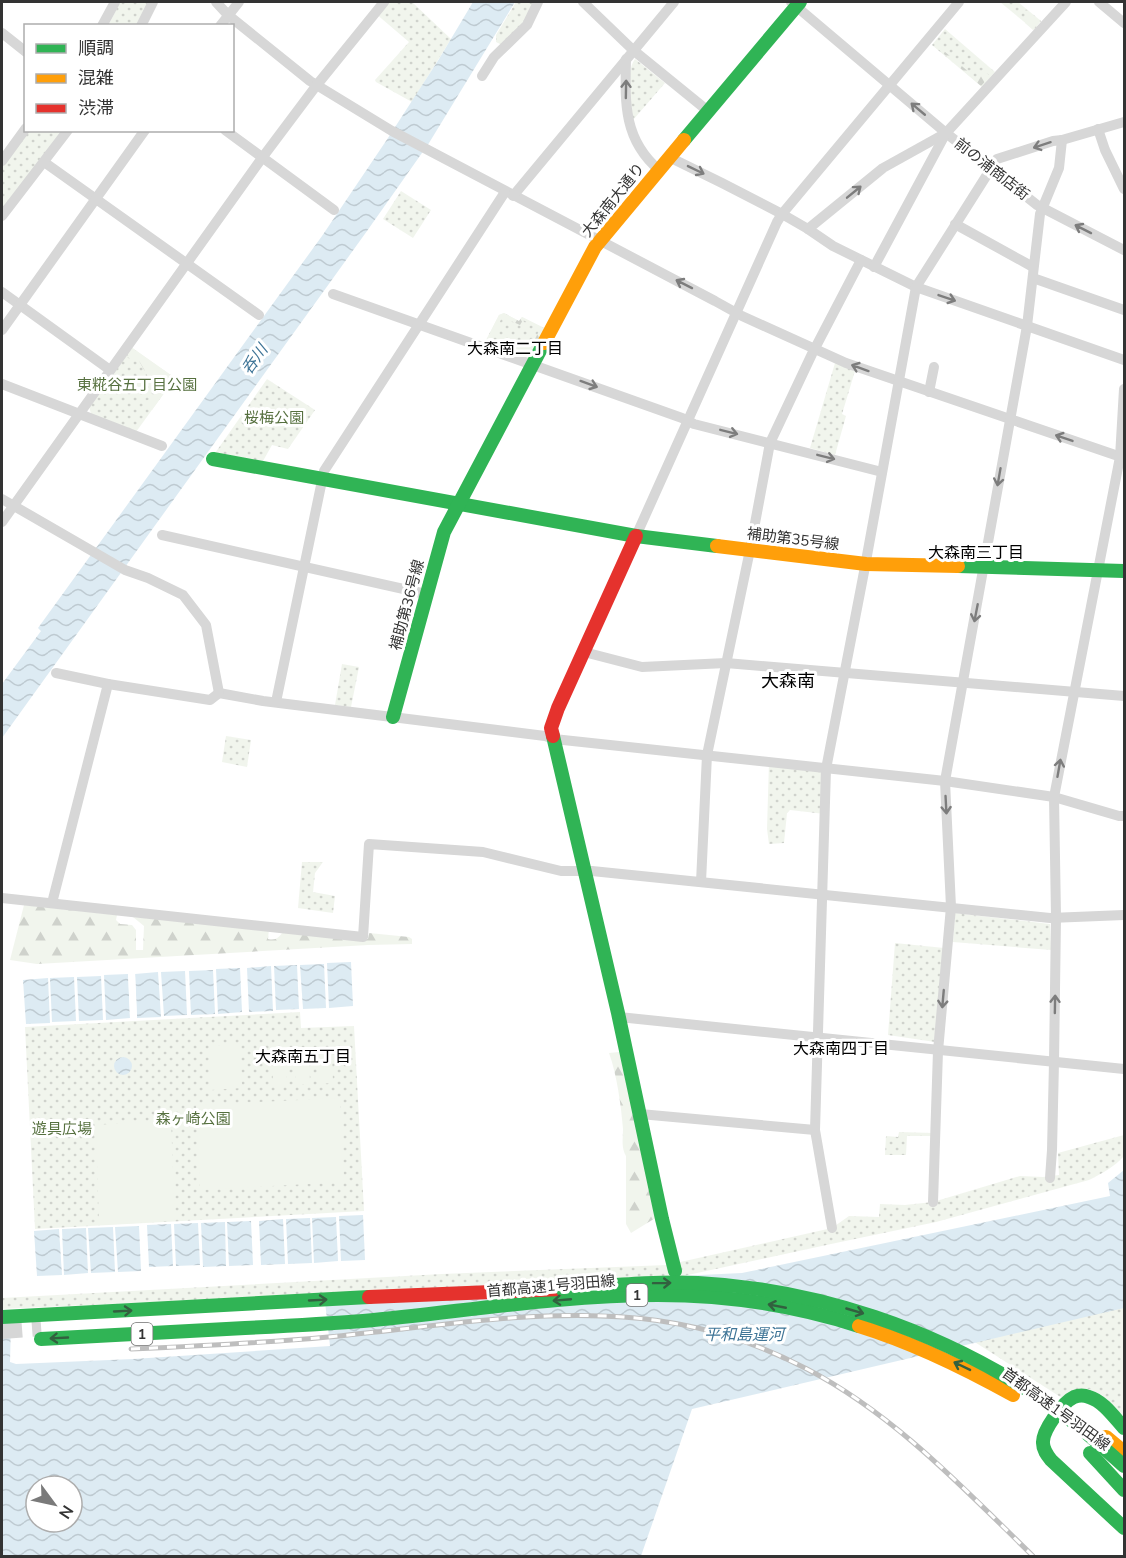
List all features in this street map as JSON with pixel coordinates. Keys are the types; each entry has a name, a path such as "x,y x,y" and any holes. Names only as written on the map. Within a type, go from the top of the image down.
{"main road":[{"name":"大森南大通り","path":"460,504 600,241 796,3"},
{"name":"補助第35号線","path":"213,459 636,536 866,564 1125,572"},
{"name":"補助第36号線","path":"393,717 444,532 460,504"},
{"path":"636,536 551,728 619,1017 675,1271"},
{"name":"首都高速1号羽田線","path":"243,1323 562,1289 661,1283 699,1283 736,1287 811,1300 877,1317 909,1329 973,1359 1038,1396 1125,1466"},
{"path":"2,1317 481,1291 562,1289"},
{"name":"首都高速1号羽田線","path":"41,1333 400,1318 560,1300 622,1296 659,1295 735,1299 809,1312 872,1329 937,1354 995,1383 1013,1395 1067,1434 1125,1482"},
{"path":"1038,1396 1084,1423 1125,1452"},
{"path":"1125,1428 1095,1399 1080,1396 1065,1404 1045,1431 1043,1443 1046,1455 1125,1528"},
{"path":"1090,1453 1125,1490"}],"street":[{"path":"103,24 115,2"},
{"path":"142,24 153,2"},
{"path":"216,2 228,15 316,86 426,150 736,313 846,363 1122,458"},
{"path":"221,24 239,2"},
{"path":"482,76 494,57 527,25 538,2"},
{"path":"583,2 630,55 708,111"},
{"path":"276,702 324,471 419,324 509,194 674,2"},
{"path":"636,536 777,222 959,2"},
{"path":"874,267 946,133 1066,2"},
{"path":"1099,2 1125,23"},
{"name":"前の浦商店街","path":"796,3 946,133 1039,207 1125,250"},
{"path":"2,522 262,158 377,4"},
{"path":"2,33 24,50"},
{"path":"630,55 626,97 629,123 644,155 659,170"},
{"path":"832,1228 814,1130 826,769 916,287 996,159 1125,122"},
{"path":"1098,129 1105,150 1125,189"},
{"path":"2,161 24,131"},
{"path":"2,216 66,132"},
{"path":"2,330 144,132"},
{"path":"228,132 334,210"},
{"path":"808,229 883,168 946,133"},
{"path":"933,1202 938,1051 951,907 945,781 1027,326 1039,207 1059,168 1062,140"},
{"path":"669,158 782,214 832,246 916,287 1125,360"},
{"path":"44,162 260,315"},
{"path":"955,224 1033,273 1125,310"},
{"path":"701,882 707,755 770,443 814,349 861,260"},
{"path":"2,292 110,370"},
{"path":"333,294 688,421 882,471"},
{"path":"929,392 934,367"},
{"path":"2,384 162,446"},
{"path":"1050,1178 1056,917 1054,797 1073,692 1122,458 1125,389"},
{"path":"2,499 125,570 183,595 205,622 219,693"},
{"path":"162,535 426,594"},
{"path":"584,652 642,667 726,663 1125,696"},
{"path":"56,673 108,684 210,700 219,693 554,739 945,781 1054,797 1125,816"},
{"path":"52,903 108,684"},
{"path":"2,898 363,937 369,844 483,852 561,872 584,871 701,882 1050,918 1125,915"},
{"path":"619,1017 1125,1069"},
{"path":"640,1114 814,1130"}],"green space":[{"path":"120,2 150,2 139,24 109,24"},
{"path":"384,2 412,2 451,39 412,102 375,80 409,42 375,13"},
{"path":"516,2 536,2 523,23 502,45 496,42 496,35"},
{"path":"1000,2 1018,2 1041,21 1034,30"},
{"path":"1022,6 1040,21 1033,30 1025,23 1030,16"},
{"path":"945,29 995,72 982,87 932,45"},
{"path":"938,46 976,78 983,70 990,76 981,86 937,48"},
{"path":"635,59 665,83 633,120 629,80"},
{"path":"27,132 65,132 2,212 2,167"},
{"path":"401,191 431,210 413,238 383,219"},
{"path":"504,313 519,321 522,317 544,328 528,358 490,345 486,340 499,315"},
{"path":"504,313 519,321 522,317 544,328 534,346 532,345 540,329 523,320 520,325 502,317 490,345 485,343 499,315"},
{"name":"東糀谷五丁目公園","path":"131,347 175,378 136,432 91,414 89,406"},
{"path":"131,347 175,378 152,410 145,401 157,397 160,393 159,385 154,379 148,377 138,359 125,355"},
{"path":"835,363 855,371 842,414 846,416 835,455 810,448"},
{"name":"桜梅公園","path":"267,379 315,410 288,449 272,445 263,461 213,456"},
{"path":"342,664 359,667 351,707 335,705"},
{"path":"226,736 251,740 247,767 222,762"},
{"path":"769,762 826,769 825,814 790,810 787,813 784,843 769,844 767,829"},
{"path":"302,862 323,862 315,873 313,892 335,896 333,913 298,908"},
{"path":"24,905 117,915 116,920 120,924 132,925 136,930 136,950 143,950 144,926 133,917 269,929 268,939 277,938 283,931 368,939 369,933 409,937 412,939 412,944 37,964 10,960"},
{"path":"955,913 1050,924 1051,950 953,942"},
{"path":"895,943 944,948 935,1042 888,1035"},
{"name":"森ヶ崎公園","path":"300,1012 301,1028 354,1026 364,1211 35,1229 25,1027"},
{"path":"240,1044 242,1088 211,1090 209,1046"},
{"path":"332,1051 333,1083 318,1084 317,1052"},
{"path":"309,1052 310,1084 296,1084 294,1053"},
{"path":"619,1052 657,1217 631,1233 626,1224 626,1156 623,1146 621,1110 609,1053"},
{"path":"286,1053 287,1085 273,1086 272,1054"},
{"path":"340,1098 344,1182 200,1190 196,1105"},
{"path":"171,1120 175,1221 99,1225 96,1125"},
{"path":"899,1132 933,1133 933,1136 907,1136 906,1155 885,1155 886,1136 898,1137"},
{"path":"1124,1135 1124,1156 1108,1170 1089,1180 936,1222 674,1278 2,1309 2,1298 442,1274 667,1265 832,1228 849,1216 879,1217 880,1204 905,1205 933,1202 1020,1176 1059,1175 1058,1153"},
{"path":"1124,1307 1124,1417 1102,1395 1089,1389 1062,1398 970,1339"}],"water":[{"name":"呑川","path":"473,2 515,2 429,143 2,738 2,684 41,631 38,628 322,236 439,59"},
{"path":"351,962 353,1006 329,1008 327,963"},
{"path":"324,964 326,1008 303,1009 300,965"},
{"path":"297,965 299,1009 276,1010 274,966"},
{"path":"271,966 273,1011 249,1012 247,968"},
{"path":"240,968 242,1012 218,1014 216,969"},
{"path":"213,970 215,1014 191,1015 189,971"},
{"path":"185,971 187,1015 164,1016 161,972"},
{"path":"158,972 161,1017 137,1018 135,974"},
{"path":"128,974 130,1018 106,1020 104,975"},
{"path":"101,976 103,1020 79,1021 77,977"},
{"path":"74,977 76,1021 52,1022 50,978"},
{"path":"48,978 50,1023 26,1024 23,980"},
{"path":"123,1057 129,1060 132,1066 129,1072 123,1075 117,1072 114,1066 117,1060"},
{"name":"平和島運河","path":"1124,1170 1124,1308 692,1409 641,1556 2,1556 2,1322 11,1322 10,1362 16,1364 330,1346 324,1293 742,1273 1110,1196 1108,1183"},
{"path":"363,1215 365,1260 341,1261 339,1216"},
{"path":"336,1217 338,1261 314,1263 312,1218"},
{"path":"310,1218 312,1263 288,1264 286,1219"},
{"path":"283,1219 285,1264 261,1265 259,1221"},
{"path":"251,1221 253,1265 229,1266 227,1222"},
{"path":"225,1222 226,1266 203,1267 201,1223"},
{"path":"198,1223 200,1265 176,1266 174,1224"},
{"path":"171,1224 173,1266 149,1267 147,1225"},
{"path":"139,1226 141,1271 118,1272 115,1227"},
{"path":"113,1227 115,1272 91,1273 88,1228"},
{"path":"86,1228 88,1273 64,1275 62,1229"},
{"path":"59,1229 62,1275 37,1276 34,1231"}],"pier":[{"path":"128,971 131,974 133,1018 130,1018"},
{"path":"135,971 137,1018 134,1018 132,974"}],"tunnel":[{"path":"2,1329 41,1326"}],"railway":[{"path":"131,1349 304,1339 476,1321 550,1316 623,1317 694,1327 740,1340 785,1358 839,1387 899,1430 927,1454 1033,1556"}],"traffic: fast":[{"path":"684,140 800,2"},
{"path":"393,717 444,532 544,343"},
{"path":"213,459 636,536 717,546"},
{"path":"958,566 1124,571"},
{"path":"553,736 675,1271"},
{"path":"562,1289 664,1283 743,1287 831,1304 874,1317 958,1351 998,1372 1059,1411 1124,1466"},
{"path":"41,1339 348,1322 547,1301 658,1295 709,1297 760,1303 810,1312 859,1326"},
{"path":"2,1317 369,1297"},
{"path":"1124,1428 1099,1402 1087,1396 1078,1396 1069,1400 1054,1417 1046,1431 1043,1443 1044,1450 1051,1460 1124,1528"},
{"path":"1090,1453 1124,1490"}],"traffic: slow":[{"path":"544,343 595,247 684,140"},
{"path":"717,546 866,564 958,566"},
{"path":"859,1326 938,1356 1013,1395"},
{"path":"1106,1437 1124,1452"}],"traffic: jam":[{"path":"553,736 551,728 558,708 636,536"},
{"path":"369,1297 562,1289"}],"district":[{"name":"大森南二丁目","path":"515,348"},
{"name":"大森南三丁目","path":"976,552"},
{"name":"大森南","path":"788,681"},
{"name":"大森南四丁目","path":"841,1048"},
{"name":"大森南五丁目","path":"303,1056"}],"park label":[{"name":"遊具広場","path":"62,1129"}]}
